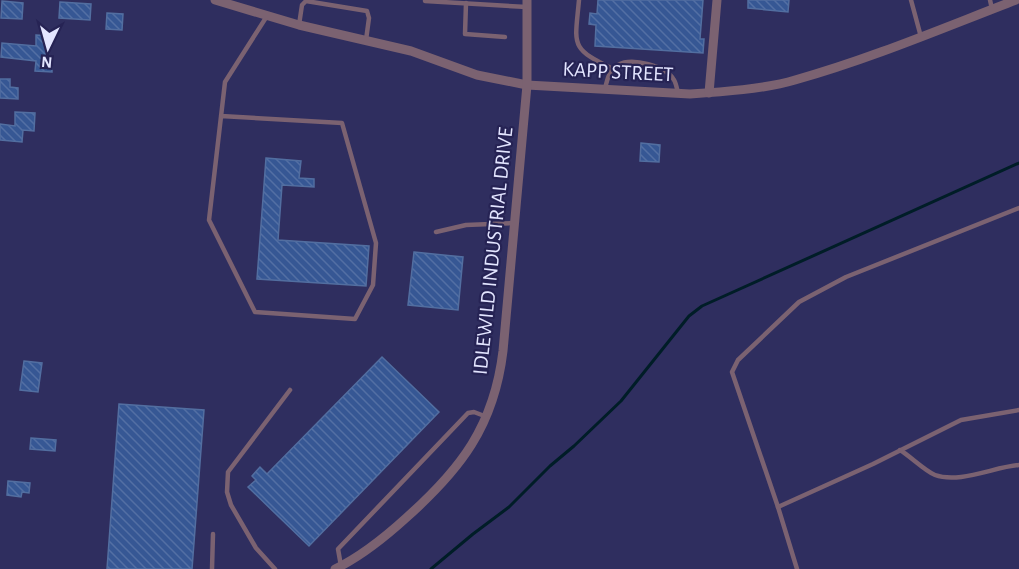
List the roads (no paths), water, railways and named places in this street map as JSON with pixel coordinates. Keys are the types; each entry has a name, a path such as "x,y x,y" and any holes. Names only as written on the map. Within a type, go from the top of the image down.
{"street":[{"name":"KAPP STREET","path":"215,0 299,25 411,51 477,75 527,85 678,93 709,93 793,81 921,37 991,4 1016,0"},
{"path":"250,12 252,0"},
{"path":"709,93 717,0"},
{"name":"IDLEWILD INDUSTRIAL DRIVE","path":"338,567 365,552 429,497 465,456 487,417 496,395 500,376 527,85 527,4"}],"lane":[{"path":"579,0 576,42 583,52 613,69"},
{"path":"911,0 921,37"},
{"path":"299,25 302,5 306,1 368,11 366,40"},
{"path":"425,1 527,4"},
{"path":"466,3 465,34 505,37"},
{"path":"222,116 342,123 376,243 373,285 355,319 255,312 209,220 225,82 267,16"},
{"path":"605,89 613,69 627,62 651,65 670,75 675,81 678,93"},
{"path":"797,569 732,372 738,360 799,303 846,277 1019,208"},
{"path":"436,232 466,225 515,223"},
{"path":"275,569 256,548 231,505 227,492 228,472 290,390"},
{"path":"778,507 962,420 1019,410"},
{"path":"338,567 338,549 468,414 474,412 487,417"},
{"path":"900,450 934,475 957,478 1005,466 1019,465"},
{"path":"212,569 213,534"}],"waterway":[{"path":"431,569 509,507 621,401 689,316 702,306 1019,163"}]}
